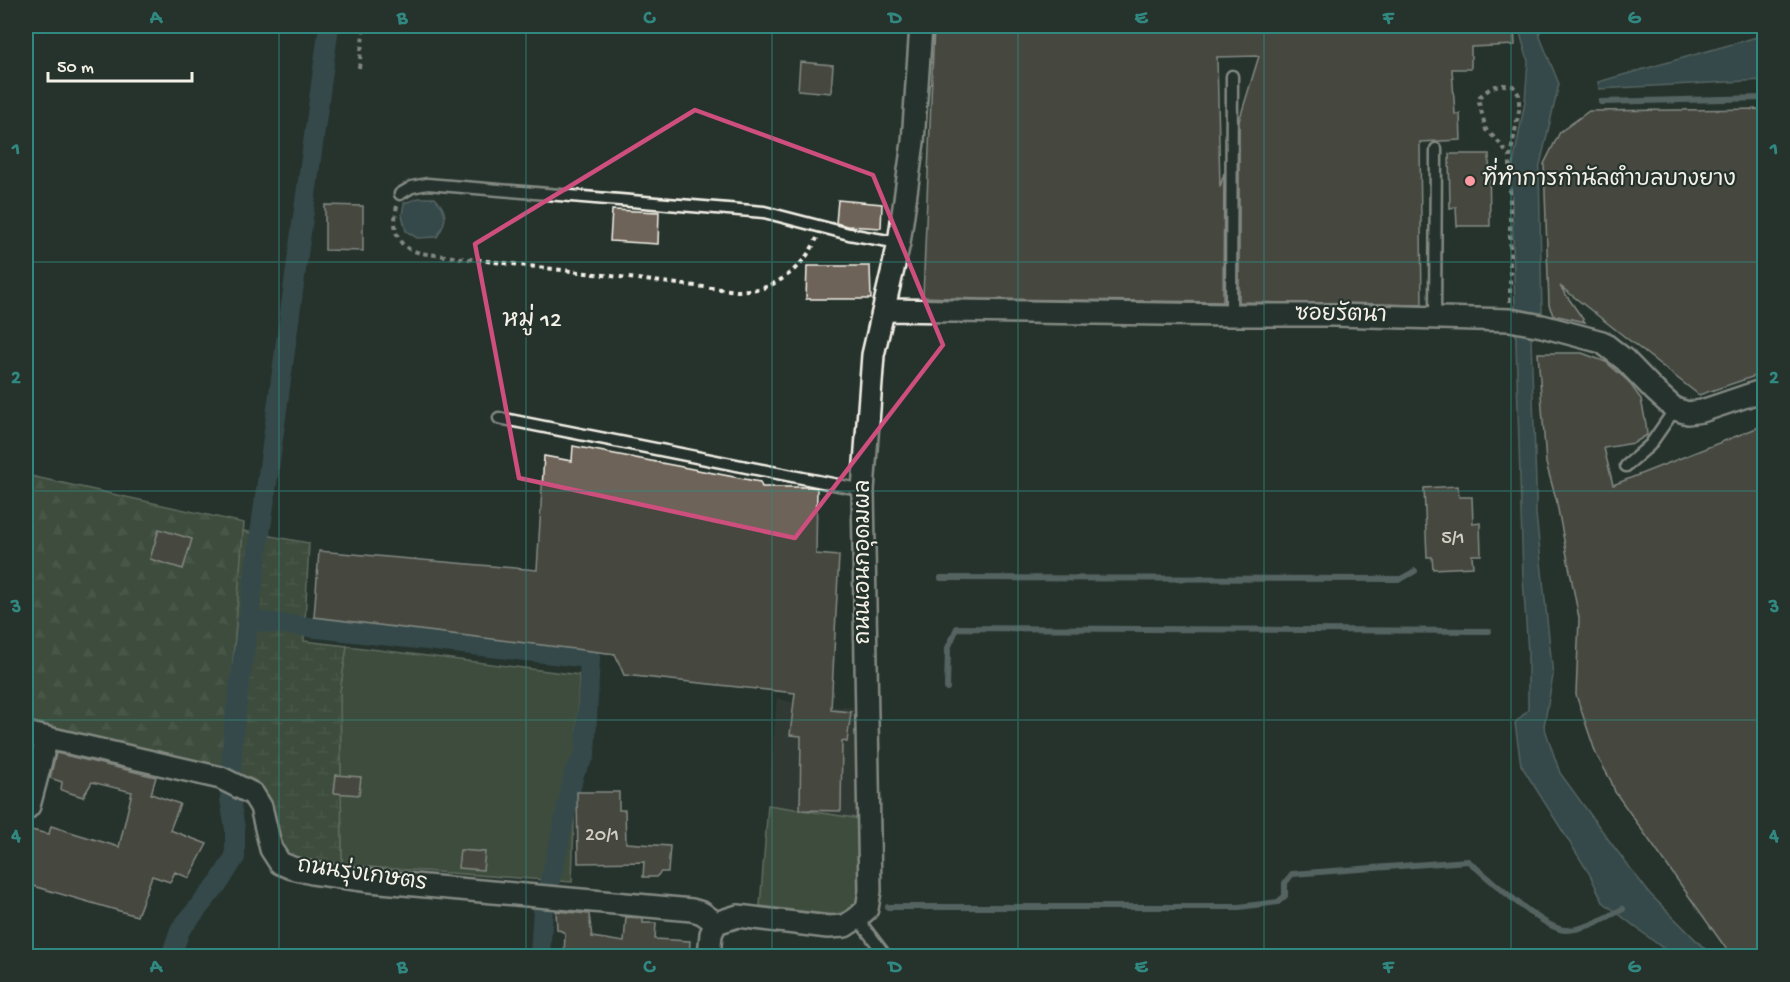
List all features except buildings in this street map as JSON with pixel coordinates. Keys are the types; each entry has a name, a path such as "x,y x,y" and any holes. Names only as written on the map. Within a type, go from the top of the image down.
{"street":[{"name":"ถนนเอนกอุดมผล","path":"857,918 867,909 870,891 863,490 873,355 899,243 913,142 921,30"},
{"name":"ซอยรัตนา","path":"884,310 1334,315 1509,320 1602,342 1626,360 1674,409"},
{"path":"1674,409 1688,413 1702,411 1764,390"},
{"name":"ถนนรุ่งเกษตร","path":"26,733 230,782 253,794 261,807 272,849 280,863 292,868 370,881 692,910 702,913 716,923"},
{"path":"26,809 29,806 47,738"},
{"path":"709,957 711,934 716,923 738,916 828,927 845,926 857,918"}],"lane":[{"path":"1231,315 1232,76"},
{"path":"1435,318 1436,148"},
{"path":"400,194 412,187 427,184 764,212 849,234 899,243"},
{"path":"1626,466 1650,445 1674,409"},
{"path":"499,418 863,490"},
{"path":"857,918 883,952 884,957"}],"path":[{"path":"359,68 364,26"},
{"path":"797,26 921,30"},
{"path":"1509,320 1511,295 1510,157 1519,111 1519,95 1513,86 1500,84 1488,89 1478,98 1486,130 1510,157"},
{"path":"400,194 395,216 398,237 405,248 420,253 737,291 765,287 781,279 801,264 813,248 822,227"}],"highlighted area":[{"path":"695,110 873,175 943,345 795,538 519,478 475,244"}],"shaded area":[{"path":"777,698 794,703 857,708 861,819 768,805"}],"green space":[{"path":"26,475 244,523 225,768 191,764 26,723"},
{"path":"243,531 309,543 304,641 347,646 340,691 342,865 287,859 277,837 270,802 255,780 225,768"},
{"path":"347,646 579,675 572,882 342,865 340,691"},
{"path":"768,805 861,819 862,895 852,909 834,915 760,906"}],"water":[{"path":"1518,26 1539,26 1540,37 1559,84 1539,169 1542,313 1531,339 1536,514 1553,676 1544,726 1560,773 1611,843 1650,894 1712,956 1673,956 1603,902 1589,873 1521,765 1515,723 1528,710 1528,653 1523,578 1511,175 1525,102 1528,61"},
{"path":"1764,35 1764,80 1599,89 1598,82"},
{"path":"419,198 435,198 443,208 444,222 437,237 417,238 406,231 402,215 404,203"}],"waterway":[{"path":"171,956 180,930 220,881 235,857 235,829 230,799 233,733 329,26"},
{"path":"1601,102 1764,98"},
{"path":"941,578 1401,579 1415,571"},
{"path":"254,621 590,658 585,755 574,773 543,909 540,956"},
{"path":"947,688 948,648 957,628 1489,631"},
{"path":"888,907 1239,907 1278,902 1285,896 1285,883 1292,874 1468,861 1531,913 1557,928 1566,930 1581,928 1623,909"}],"place":[{"name":"ที่ทำการกำนัลตำบลบางยาง","path":"1470,181"}],"district":[{"name":"หมู่ 12","path":"532,321"}]}
